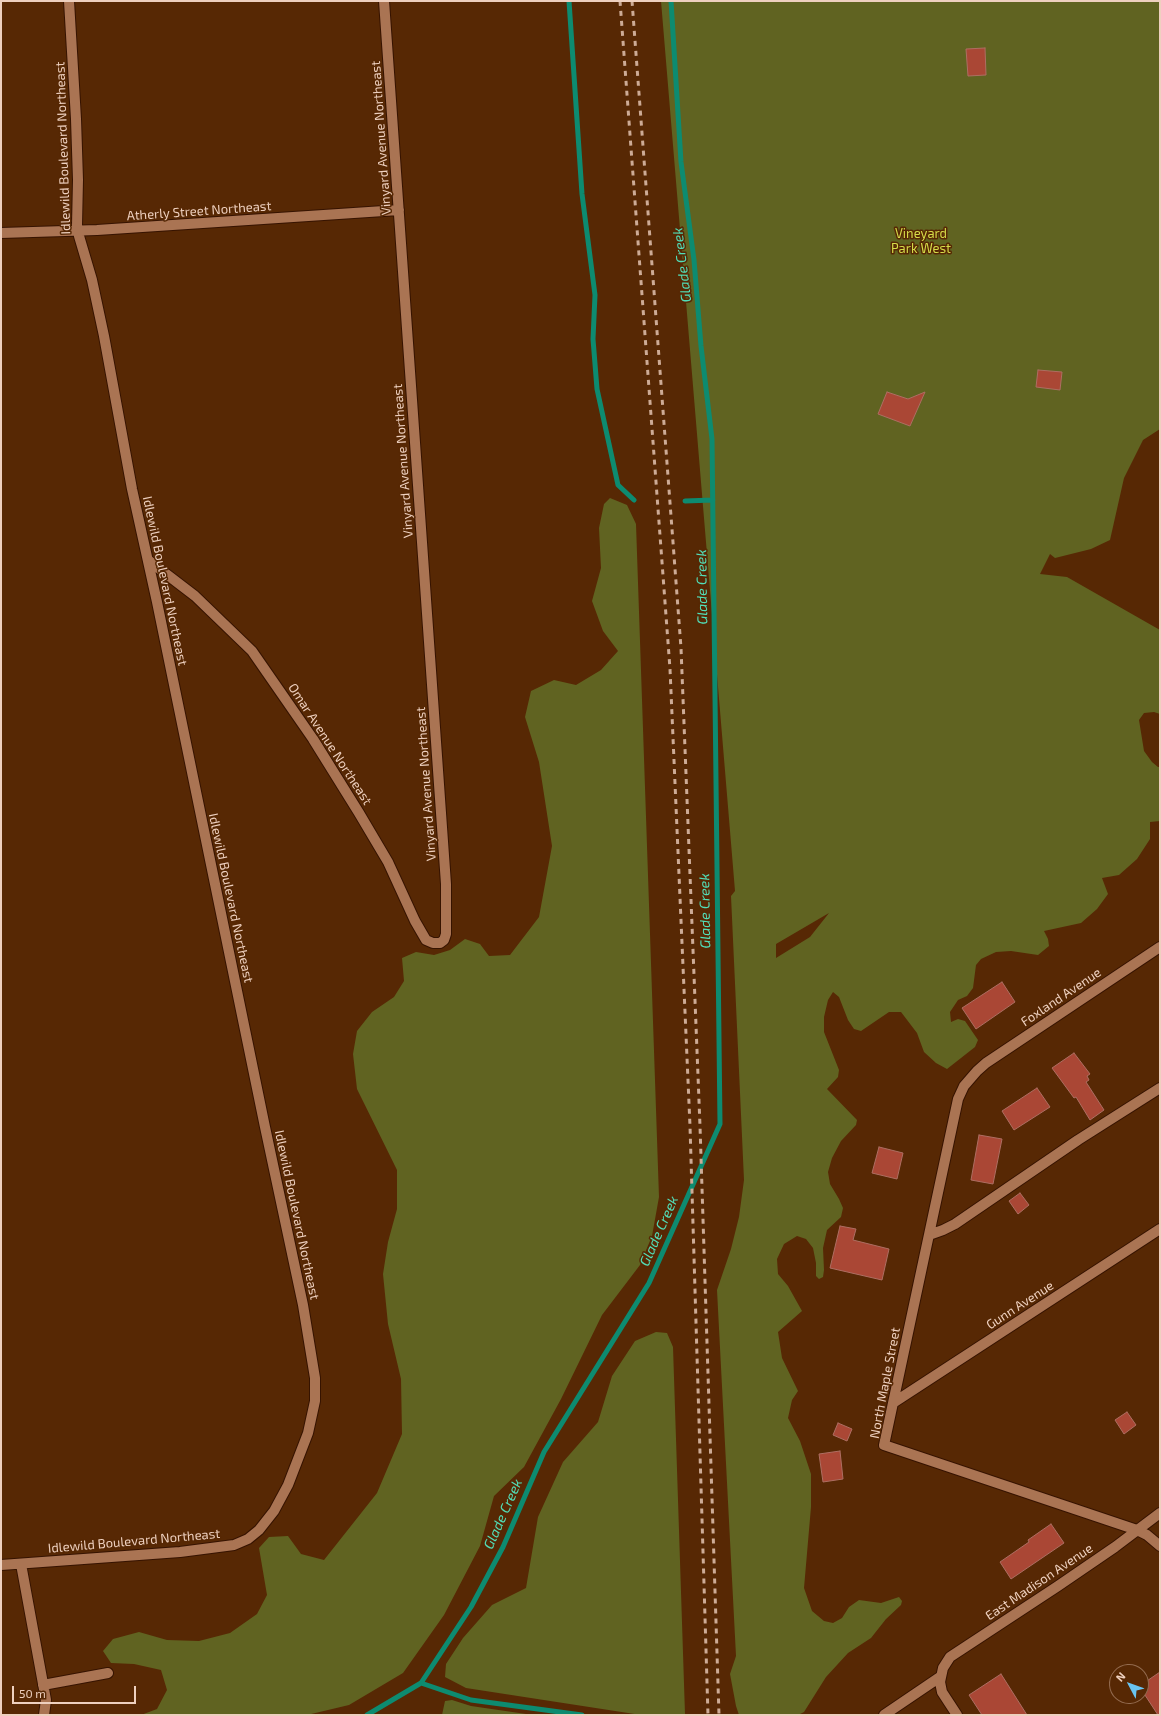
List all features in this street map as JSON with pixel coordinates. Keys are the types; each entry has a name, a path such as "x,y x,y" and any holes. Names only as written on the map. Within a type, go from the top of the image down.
{"street":[{"name":"Idlewild Boulevard Northeast","path":"1,1565 180,1552 234,1545 248,1539 259,1530 274,1511 288,1485 308,1433 315,1401 315,1378 303,1305 264,1127 132,488 104,336 92,280 78,231 76,119 69,1"},
{"name":"Vinyard Avenue Northeast","path":"384,1 446,884 446,920"},
{"name":"Atherly Street Northeast","path":"1,233 78,231 399,210"},
{"name":"Omar Avenue Northeast","path":"148,560 195,596 237,635 273,679 359,813 388,862 415,921 426,940 432,943 440,943 444,940 446,934 446,920"},
{"name":"Foxland Avenue","path":"977,1070 1160,946"},
{"name":"North Maple Street","path":"977,1070 964,1086 958,1099 884,1445 1137,1530"},
{"path":"929,1235 955,1224 1078,1140 1160,1088"},
{"name":"Gunn Avenue","path":"893,1403 1160,1229"},
{"name":"East Madison Avenue","path":"940,1677 943,1668 950,1657 1064,1582 1160,1513"},
{"path":"1137,1530 1147,1535 1160,1546"},
{"path":"21,1564 46,1700 44,1715"},
{"path":"43,1685 108,1673"},
{"path":"884,1715 940,1677 942,1692 957,1715"}],"green space":[{"name":"Vineyard Park West","path":"661,1 1160,1 1160,429 1143,440 1124,478 1110,540 1091,549 1055,558 1050,554 1040,574 1067,577 1160,630 1160,714 1154,712 1144,713 1139,720 1144,751 1152,762 1160,767 1160,821 1150,822 1150,839 1137,859 1119,875 1102,878 1108,894 1097,909 1081,923 1044,931 1048,939 1049,946 1038,955 1011,951 996,952 981,959 976,965 973,988 967,996 958,1000 950,1012 951,1022 958,1019 965,1021 978,1040 975,1047 947,1069 936,1063 924,1052 917,1033 901,1012 889,1012 861,1031 854,1029 848,1020 839,997 833,992 828,1000 824,1017 824,1032 839,1070 838,1077 827,1089 857,1120 856,1125 841,1141 832,1158 828,1172 830,1184 843,1208 841,1217 827,1230 823,1248 823,1277 819,1279 816,1276 816,1263 813,1248 806,1239 797,1236 784,1244 777,1259 778,1274 788,1286 802,1311 778,1332 782,1358 798,1391 792,1400 788,1418 800,1441 811,1474 811,1507 804,1588 812,1611 824,1621 833,1623 842,1618 849,1607 859,1600 881,1603 899,1597 902,1601 901,1605 886,1619 871,1638 848,1653 826,1677 804,1712 798,1715 739,1715 730,1674 736,1656 717,1290 731,1249 739,1217 744,1180 731,896 735,891","holes":["829,913 810,937 776,958 776,944"]},
{"path":"610,498 627,505 636,524 659,1197 652,1236 640,1265 602,1315 561,1399 524,1467 494,1496 480,1546 444,1615 403,1673 349,1705 307,1715 141,1715 157,1709 167,1690 161,1670 134,1664 111,1663 103,1651 113,1639 139,1632 167,1640 199,1641 230,1633 257,1614 267,1595 259,1548 269,1537 288,1536 301,1554 324,1560 377,1493 402,1434 401,1379 388,1324 383,1274 388,1242 397,1209 397,1170 357,1089 353,1054 357,1031 372,1012 394,997 404,981 402,958 416,952 434,955 450,950 465,939 480,944 489,956 510,955 539,917 552,846 539,762 525,717 531,691 554,680 576,685 601,670 618,651 603,631 592,601 601,568 599,528 604,504"},
{"path":"656,1332 667,1333 673,1347 685,1714 641,1715 466,1688 445,1677 446,1664 463,1638 492,1605 526,1588 538,1517 563,1462 598,1422 612,1376 635,1341"},
{"path":"452,1700 471,1706 533,1715 442,1715 445,1701"}],"building":[{"path":"985,48 986,75 968,76 966,49"},
{"path":"1038,370 1062,372 1060,390 1036,387"},
{"path":"887,392 908,399 925,392 910,426 878,414"},
{"path":"1002,982 1015,1002 976,1029 962,1008"},
{"path":"1074,1053 1090,1074 1087,1076 1089,1080 1086,1082 1104,1110 1090,1120 1076,1097 1074,1098 1052,1068"},
{"path":"1037,1088 1050,1107 1014,1130 1002,1111"},
{"path":"979,1135 1002,1139 993,1184 971,1180"},
{"path":"879,1147 903,1153 897,1179 872,1173"},
{"path":"1020,1193 1029,1205 1018,1214 1009,1201"},
{"path":"840,1226 856,1229 853,1240 889,1249 882,1280 830,1268"},
{"path":"1127,1412 1136,1425 1124,1434 1115,1420"},
{"path":"838,1423 852,1429 847,1441 833,1435"},
{"path":"840,1451 843,1479 823,1482 819,1454"},
{"path":"1051,1524 1064,1543 1011,1579 1000,1562 1029,1542 1028,1540"},
{"path":"1160,1672 1160,1715 1158,1715 1149,1701 1149,1680"},
{"path":"1001,1674 1027,1715 982,1715 969,1695"}],"waterway":[{"path":"569,1 582,194 595,295 593,339 597,389 618,485 634,500"},
{"name":"Glade Creek","path":"367,1715 421,1683 471,1607 503,1547 544,1452 649,1283 720,1124 712,439 701,346 694,260 681,162 671,1"},
{"path":"685,501 713,500"},
{"path":"421,1683 471,1700 582,1715"}],"railway":[{"path":"620,1 670,669 690,1126 708,1715"},
{"path":"632,1 681,648 700,1126 719,1715"}]}
